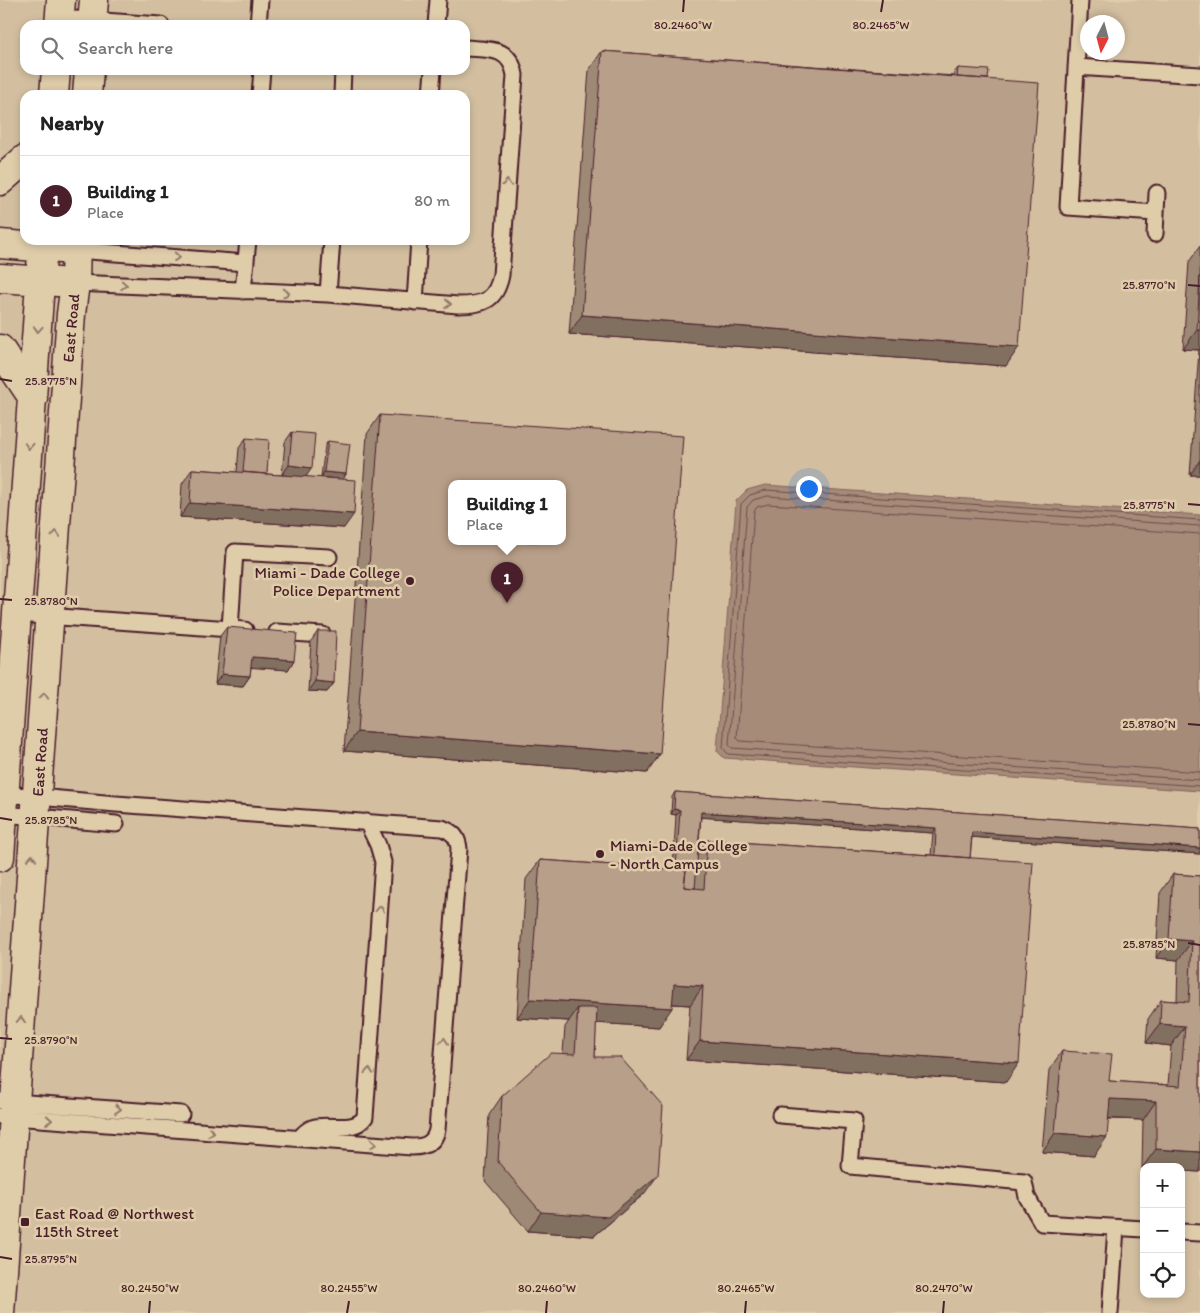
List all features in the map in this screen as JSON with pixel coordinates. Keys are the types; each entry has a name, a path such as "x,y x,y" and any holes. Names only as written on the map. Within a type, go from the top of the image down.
{"street":[{"path":"54,90 56,75"},
{"path":"87,90 88,75"},
{"path":"0,181 20,163"},
{"path":"0,244 20,244"},
{"name":"East Road","path":"0,857 43,245"},
{"name":"East Road","path":"0,1313 9,1050 36,807 71,314 75,283 76,245"},
{"path":"0,278 75,283"},
{"path":"0,349 33,398"}],"lane":[{"path":"258,20 260,0"},
{"path":"436,20 438,0"},
{"path":"1080,0 1068,207 1156,213"},
{"path":"60,14 92,15 126,20"},
{"path":"75,283 328,294 472,305 485,302 494,294 499,286 515,75 514,66 504,53 495,50 470,48"},
{"path":"1076,67 1200,75"},
{"path":"260,90 262,75"},
{"path":"342,90 344,75"},
{"path":"431,90 433,75"},
{"path":"1155,234 1157,193"},
{"path":"76,245 246,262"},
{"path":"243,291 248,245"},
{"path":"328,294 332,245"},
{"path":"415,302 420,245"},
{"path":"230,629 235,552 329,557"},
{"path":"17,614 323,635"},
{"path":"4,804 366,822 442,828 451,832 456,837 458,843 436,1137 427,1145 412,1148 8,1109"},
{"path":"36,807 116,824"},
{"path":"300,1138 311,1128 349,1125 363,1120 365,1117 383,862 378,845 366,822"},
{"path":"8,1109 181,1114"},
{"path":"780,1115 854,1121 850,1166 1024,1182 1027,1197 1042,1223 1140,1229"},
{"path":"1110,1313 1116,1228"},
{"path":"1185,1232 1200,1233"}],"shaded area":[{"name":"Miami-Dade College - North Campus","path":"0,0 1200,0 1200,1313 0,1313"}],"water":[{"path":"765,485 1200,515 1200,791 724,758 717,751 736,501 747,490"}],"building":[{"path":"602,51 1039,83 1019,347 582,315"},
{"path":"958,68 989,70 988,79 957,77"},
{"path":"1200,276 1200,330 1197,330"},
{"path":"380,415 683,436 660,754 357,732"},
{"path":"292,432 315,434 312,468 289,465"},
{"path":"246,438 269,440 267,474 243,472"},
{"path":"328,441 350,444 346,474 324,472"},
{"path":"192,469 356,480 354,514 190,503"},
{"path":"227,627 297,633 294,660 252,657 250,676 222,674"},
{"path":"318,631 336,631 334,683 315,681"},
{"path":"675,792 1200,829 1200,848 972,832 970,858 935,855 936,828 701,812 695,888 684,887 686,870 676,869 680,810 674,809"},
{"path":"707,840 1033,862 1019,1063 700,1041 703,986 674,984 672,1008 530,999 540,860 686,870 684,887 704,889"},
{"path":"1173,874 1200,876 1200,1152 1156,1149 1156,1101 1110,1099 1107,1137 1055,1133 1062,1051 1112,1054 1109,1081 1180,1086 1185,1026 1160,1024 1161,1000 1189,1002 1192,941 1169,939"},
{"path":"578,1008 597,1008 595,1057 620,1057 663,1106 658,1175 608,1217 541,1212 498,1162 502,1096 551,1053 575,1054"}],"place":[{"name":"Miami - Dade College Police Department","path":"410,581"},
{"name":"Building 1","path":"507,603"},
{"name":"Miami-Dade College - North Campus","path":"600,854"},
{"name":"East Road @ Northwest 115th Street","path":"25,1222"}]}
